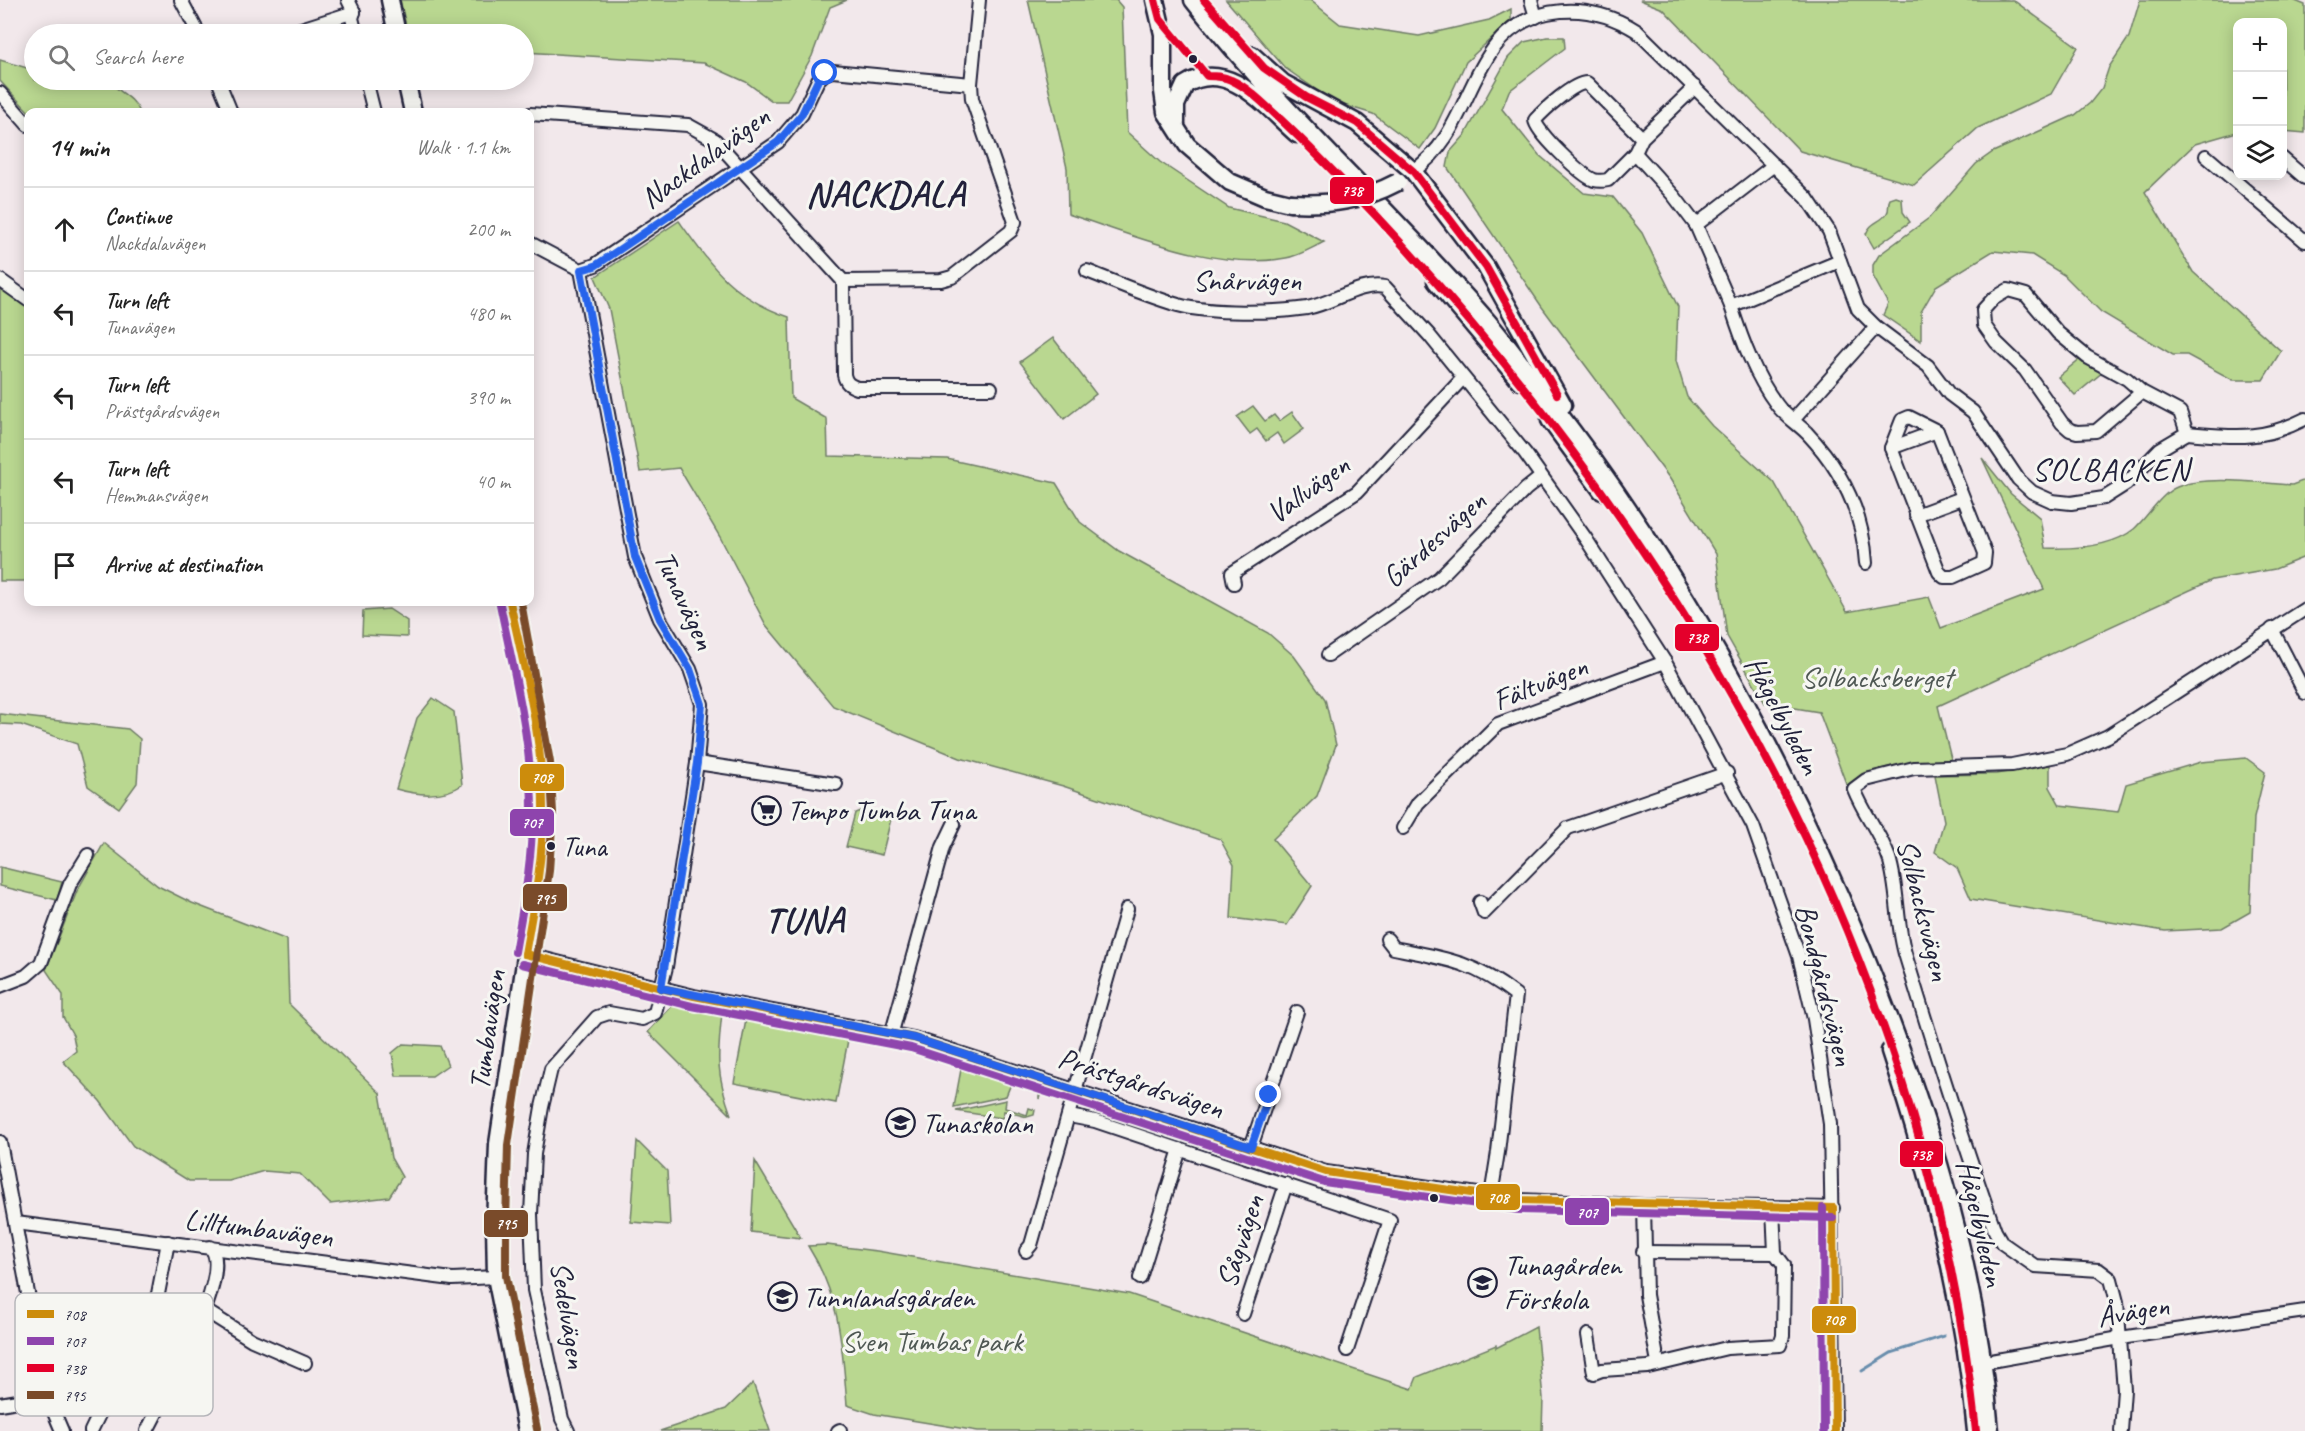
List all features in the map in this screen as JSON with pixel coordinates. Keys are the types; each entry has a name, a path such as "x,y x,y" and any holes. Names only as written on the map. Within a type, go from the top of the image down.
{"main road":[{"path":"390,0 395,24"},
{"path":"1155,0 1164,41 1163,91 1166,112 1179,133 1197,154 1230,182 1265,197 1290,203 1321,205 1355,200 1398,182 1413,171"},
{"name":"Hågelbyleden","path":"1182,0 1233,64 1418,260 1521,382 1632,532 1681,608 1750,728 1814,854 1872,997 1929,1174 1977,1364 1990,1431"},
{"name":"Hågelbyleden","path":"1193,0 1250,69 1490,324 1589,453 1688,601 1759,724 1821,850 1880,992 1932,1136 1964,1261 1977,1364 1976,1431"},
{"path":"1204,0 1264,68 1306,97 1357,123 1413,171 1486,267 1589,453"},
{"path":"1179,133 1175,113 1178,97 1191,82 1212,75 1224,77 1242,86 1297,134"},
{"path":"408,90 412,108"},
{"name":"Tumbavägen","path":"511,606 540,764 543,807 539,869 498,1144 496,1277 527,1431"}],"street":[{"path":"181,0 194,24"},
{"path":"348,0 354,12"},
{"path":"843,281 941,280 952,277 1013,229 1015,222 1013,211 972,99 971,84 980,0"},
{"path":"1531,0 1536,16"},
{"path":"1413,171 1450,133 1493,49 1506,35 1536,16 1563,10 1594,11 1610,16 1637,31 1774,165 1819,213 1858,309 1876,327 1928,366 1949,394 1973,412 2018,478 2032,492 2052,501 2071,502 2104,498 2126,484 2160,449 2187,434 2255,436 2278,433 2305,419"},
{"path":"316,24 354,12"},
{"path":"353,24 351,18 354,12"},
{"name":"Nackdalavägen","path":"581,270 595,266 778,142 802,114 818,80 825,73 833,71 971,84"},
{"path":"1642,138 1587,83 1581,82 1535,120 1540,131 1591,179 1608,180 1635,153 1642,138 1695,87"},
{"path":"222,90 229,108"},
{"path":"368,90 373,108"},
{"path":"0,93 24,120"},
{"path":"534,114 688,125 715,140 843,281 846,382 857,388 991,388"},
{"path":"1635,153 1674,196 1696,225 1761,381 1778,406 1794,419 1833,463 1850,491 1865,537 1866,563"},
{"path":"2206,156 2305,241"},
{"path":"2287,162 2305,178"},
{"path":"1696,225 1774,165"},
{"path":"534,245 581,270"},
{"path":"1731,306 1840,261"},
{"name":"Tunavägen","path":"581,270 635,557 660,619 690,669 702,704 697,763 661,988"},
{"name":"Snårvägen","path":"1087,271 1179,305 1195,308 1280,311 1298,309 1330,302 1373,285"},
{"path":"0,280 24,297"},
{"name":"Bondgårdsvägen","path":"1373,285 1385,287 1463,378 1553,490 1618,586 1665,662 1727,773 1753,826 1799,956 1814,1019 1830,1124 1835,1431"},
{"path":"2142,392 2096,431 2070,430 2062,423 2025,370 1996,342 1984,325 1983,310 1993,299 2008,290 2026,295 2058,333 2087,357 2127,379 2142,392 2180,412 2187,434"},
{"path":"1794,419 1876,327"},
{"name":"Vallvägen","path":"1234,583 1232,573 1357,492 1463,378"},
{"path":"1909,417 1937,431 1985,553 1984,563 1953,577 1944,577 1939,572 1891,448 1902,420 1909,417"},
{"path":"1891,448 1937,431"},
{"name":"Gärdesvägen","path":"1328,655 1439,578 1526,489 1541,477"},
{"path":"1916,514 1962,498"},
{"name":"Solbacksvägen","path":"2120,1338 2116,1293 2111,1279 2099,1270 2035,1266 2002,1243 1995,1231 1951,1107 1927,1020 1905,955 1889,860 1876,828 1863,814 1854,789 1866,780 1914,768 2012,765 2067,754 2108,736 2305,609"},
{"path":"2272,629 2305,693"},
{"name":"Fältvägen","path":"1403,828 1418,803 1497,724 1665,662"},
{"path":"697,763 836,784"},
{"path":"1480,902 1484,913 1568,828 1727,773"},
{"path":"892,1032 943,847 954,824"},
{"path":"0,986 26,976 41,963 70,884 88,855"},
{"path":"1026,1251 1031,1245 1127,909"},
{"path":"1387,939 1394,948 1471,966 1491,975 1516,995 1491,1196"},
{"name":"Prästgårdsvägen","path":"525,954 661,988 892,1032 1076,1089 1326,1172 1519,1200 1644,1205 1833,1208"},
{"name":"Sedelvägen","path":"568,1431 562,1419 534,1290 532,1205 534,1154 542,1107 551,1069 597,1017 609,1013 642,1019 652,1016 657,1009 661,988"},
{"path":"1251,1147 1297,1012"},
{"path":"1069,1116 1180,1149 1390,1220 1347,1350"},
{"path":"0,1142 29,1293"},
{"path":"1140,1278 1180,1149"},
{"name":"Sågvägen","path":"1243,1314 1286,1184"},
{"path":"1644,1205 1643,1252 1658,1363"},
{"path":"1588,1335 1594,1373 1658,1363 1727,1348 1780,1345 1784,1336 1784,1265 1775,1253 1773,1208"},
{"name":"Lilltumbavägen","path":"16,1223 452,1279 496,1277"},
{"path":"158,1293 168,1242"},
{"path":"210,1247 217,1258 212,1293"},
{"path":"1643,1252 1775,1253"},
{"name":"Åvägen","path":"1977,1364 2120,1338 2305,1311"},
{"path":"213,1315 252,1340 305,1363"},
{"path":"2120,1338 2124,1390 2121,1431"},
{"path":"0,1404 15,1401"},
{"path":"56,1416 62,1431"},
{"path":"91,1431 98,1416"},
{"path":"147,1431 154,1416"}],"green space":[{"path":"400,0 847,0 830,7 812,56 787,101 772,101 746,82 704,63 534,53 534,24 406,24"},
{"path":"1028,0 1116,0 1122,7 1127,132 1160,162 1229,208 1284,221 1324,242 1286,258 1259,261 1232,260 1176,249 1068,214 1067,168"},
{"path":"1226,0 1310,0 1340,24 1419,36 1489,20 1511,9 1511,20 1466,62 1435,128 1420,149 1373,114 1334,102 1285,68"},
{"path":"1640,0 2013,0 2078,47 2051,94 1978,128 1914,185 1800,151 1663,9"},
{"path":"2140,0 2293,0 2305,5 2305,133 2287,131 2287,18 2233,18 2233,133 2195,144 2145,192 2193,272 2281,351 2263,380 2233,380 2187,355 2173,355 2101,312 2064,275 2032,255 1993,251 1936,286 1921,312 1921,341 1883,315 1888,304 1873,276 1873,265 1879,255 1929,218 1976,164 1993,152 2075,115 2090,103 2102,88 2109,67 2129,37"},
{"name":"Solbacksberget","path":"1547,37 1564,37 1565,48 1509,91 1502,109 1539,155 1584,193 1613,197 1642,233 1678,307 1676,361 1687,397 1712,426 1774,482 1847,612 1929,597 1941,628 2044,589 1982,458 2011,494 2040,518 2045,548 2091,546 2114,540 2134,529 2159,500 2171,490 2189,483 2233,481 2292,485 2305,480 2305,557 2275,569 2212,580 1938,706 1952,763 1911,764 1883,768 1858,778 1847,786 1819,712 1765,703 1727,636 1716,554 1670,479 1542,307 1447,167 1450,152 1465,135 1508,58 1524,42"},
{"path":"0,60 24,67 24,90 119,90 138,108 25,108 0,81"},
{"path":"1896,197 1902,199 1903,212 1910,222 1874,248 1866,234 1870,227 1887,213 1890,199"},
{"path":"679,221 702,253 725,279 753,300 789,317 791,398 827,419 828,456 947,459 1056,483 1080,522 1119,551 1268,633 1294,656 1325,699 1336,745 1317,796 1273,839 1312,886 1287,925 1231,918 1234,865 1220,839 1063,786 960,758 833,706 766,625 720,537 679,468 640,472 609,309 595,277"},
{"path":"0,288 24,304 24,581 0,581"},
{"path":"1053,338 1096,394 1064,419 1020,362"},
{"path":"2081,358 2104,371 2075,395 2058,377"},
{"path":"1253,406 1265,421 1274,415 1279,421 1292,412 1304,429 1284,444 1277,433 1266,441 1257,429 1250,434 1237,417"},
{"path":"389,609 407,621 407,637 362,635 363,611"},
{"path":"433,698 454,712 462,785 438,794 412,793 396,789 417,718"},
{"path":"0,714 128,729 140,739 137,783 119,808 88,786 77,744 21,725 0,724"},
{"path":"2246,758 2265,772 2254,818 2250,912 2222,928 2165,931 1971,899 1957,868 1935,852 1944,821 1935,775 1996,774 2050,765 2050,787 2060,805 2118,812 2126,784 2201,762"},
{"path":"860,811 892,815 882,855 846,847 855,813"},
{"path":"104,843 158,886 192,903 287,940 289,1004 380,1093 391,1158 402,1177 389,1197 330,1204 300,1174 264,1171 229,1181 189,1181 133,1146 100,1101 63,1061 76,1051 73,1035 63,1017 63,995 46,970 77,891"},
{"path":"0,867 62,882 57,900 0,886"},
{"path":"673,1005 722,1013 719,1065 731,1115 648,1032"},
{"path":"746,1020 848,1040 836,1103 734,1083"},
{"path":"403,1044 440,1046 448,1065 432,1076 396,1076 392,1053"},
{"path":"962,1064 1043,1088 1039,1099 1039,1091 1011,1084 1006,1096 954,1107"},
{"path":"1006,1100 1005,1108 1027,1115 1029,1108 1035,1110 1034,1115 1027,1117 1004,1111 1002,1118 956,1111"},
{"path":"637,1141 667,1171 670,1225 631,1222"},
{"path":"755,1161 801,1238 751,1232"},
{"name":"Sven Tumbas park","path":"827,1245 877,1251 1129,1294 1412,1389 1417,1377 1496,1345 1496,1348 1536,1327 1543,1398 1542,1431 978,1431 874,1414 847,1405 841,1342 834,1304 819,1265 808,1246"},
{"path":"753,1383 770,1431 660,1431 726,1409"}],"waterway":[{"path":"1862,1371 1891,1353 1944,1336"}],"transit line":[{"name":"738","path":"1155,0 1160,19 1207,76 1225,78 1243,87 1288,126 1377,217 1491,347 1596,484 1691,627 1776,776 1847,932 1905,1093 1949,1259 1976,1431"},
{"name":"738","path":"1204,0 1264,68 1306,97 1357,123 1413,171 1486,267 1557,394"},
{"name":"707","path":"500,606 526,733 531,786 531,847 515,952"},
{"name":"708","path":"511,606 537,734 542,787 541,849 525,954"},
{"name":"795","path":"522,606 550,762 553,812 549,871 508,1145 506,1276 537,1429"},
{"name":"708","path":"525,954 694,996 914,1038 1326,1172 1519,1200 1833,1208"},
{"name":"707","path":"522,964 692,1006 911,1048 1324,1182 1519,1210 1833,1218"},
{"name":"707","path":"1823,1208 1824,1431"},
{"name":"708","path":"1833,1208 1835,1431"}],"place":[{"name":"Tempo Tumba Tuna","path":"766,810"},
{"name":"Tuna","path":"551,846"},
{"name":"Tunaskolan","path":"901,1123"},
{"name":"Tunagården Förskola","path":"1483,1282"},
{"name":"Tunnlandsgården","path":"782,1297"}],"district":[{"name":"NACKDALA","path":"886,193"},
{"name":"SOLBACKEN","path":"2111,469"},
{"name":"TUNA","path":"805,919"}],"route":[{"path":"825,73 818,80 802,114 778,142 595,266 581,270 635,557 660,619 690,669 702,704 697,763 661,988 892,1032 960,1051 1251,1147 1269,1095"}]}
